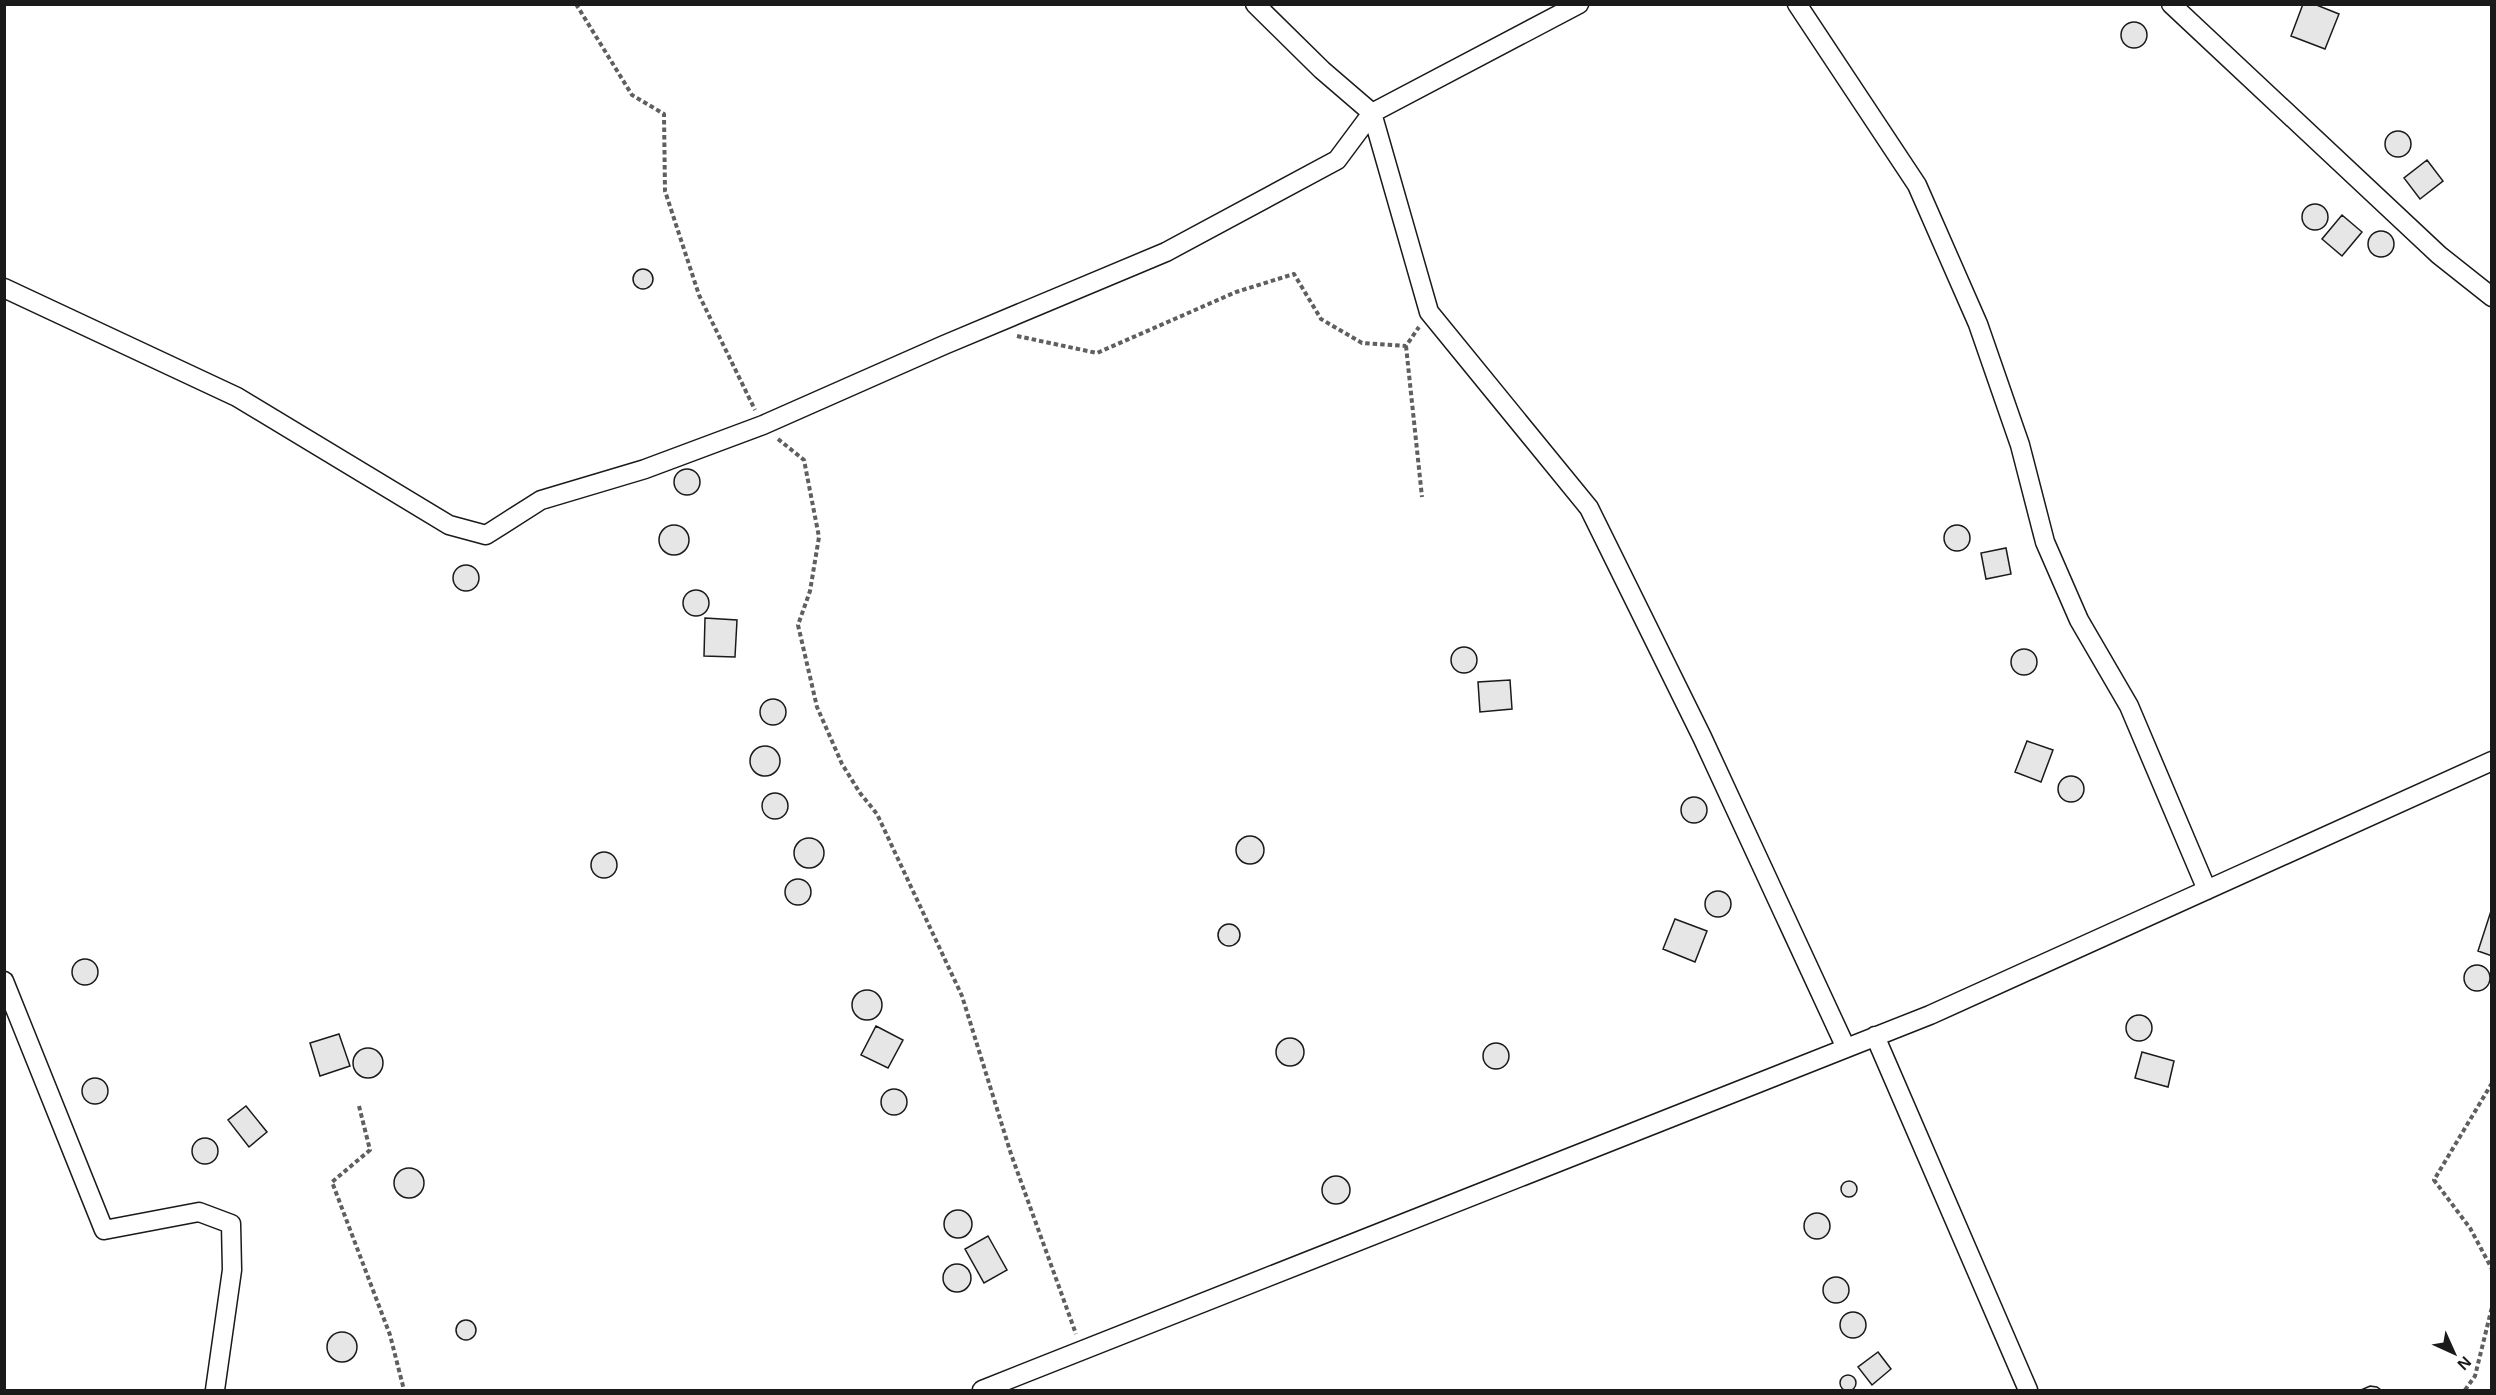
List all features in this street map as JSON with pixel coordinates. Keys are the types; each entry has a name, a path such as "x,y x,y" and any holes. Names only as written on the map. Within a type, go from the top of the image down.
{"street":[{"path":"1255,4 1322,70 1372,113 1429,312 1589,508 1702,737 1846,1048"},
{"path":"4,288 237,397 449,525 486,536 541,500 645,469 763,425 982,328 1166,252 1336,160 1372,113 1579,4"},
{"path":"1797,4 1917,186 1978,324 2020,445 2045,542 2079,620 2129,706 2207,890"},
{"path":"2171,4 2439,255 2492,297"},
{"path":"982,1390 1930,1015 2492,761"},
{"path":"4,981 104,1230 200,1212 231,1224 232,1270 215,1390"},
{"path":"1875,1036 2028,1390"}],"path":[{"path":"576,4 632,94 664,114 665,190 699,294 763,425 804,460 819,537 810,591 798,625 818,707 842,764 877,814 962,996 1011,1154 1082,1351"},
{"path":"982,328 1097,352 1236,292 1294,274 1321,318 1362,343 1406,346"},
{"path":"1422,497 1406,346 1429,312"},
{"path":"2492,1083 2434,1180 2470,1228 2492,1269"},
{"path":"359,1106 370,1150 332,1182 390,1335 404,1390"},
{"path":"2465,1390 2475,1376 2492,1307"}],"building":[{"path":"2303,4 2314,4 2339,14 2325,49 2291,36"},
{"path":"2134,22 2143,26 2147,35 2143,44 2134,48 2125,44 2121,35 2125,26"},
{"path":"2398,131 2407,135 2411,144 2407,153 2398,157 2389,153 2385,144 2389,135"},
{"path":"2427,160 2443,181 2420,199 2404,178"},
{"path":"2315,204 2324,208 2328,217 2324,226 2315,230 2306,226 2302,217 2306,208"},
{"path":"2342,215 2362,232 2342,256 2322,239"},
{"path":"2381,231 2390,235 2394,244 2390,253 2381,257 2372,253 2368,244 2372,235"},
{"path":"639,269 647,269 653,275 653,283 647,289 639,289 633,283 633,275"},
{"path":"687,469 696,473 700,482 696,491 687,495 678,491 674,482 678,473"},
{"path":"674,525 680,526 688,534 688,546 680,554 674,555 668,554 660,546 659,540 660,534 668,526"},
{"path":"1957,525 1966,529 1970,538 1966,547 1957,551 1948,547 1944,538 1948,529"},
{"path":"2006,548 2011,574 1986,579 1981,553"},
{"path":"466,565 475,569 479,578 475,587 466,591 457,587 453,578 457,569"},
{"path":"696,590 705,594 709,603 705,612 696,616 687,612 683,603 687,594"},
{"path":"705,618 737,620 735,657 704,656"},
{"path":"1464,647 1473,651 1477,660 1473,669 1464,673 1455,669 1451,660 1455,651"},
{"path":"2024,649 2033,653 2037,662 2033,671 2024,675 2015,671 2011,662 2015,653"},
{"path":"1510,680 1512,709 1480,712 1478,682"},
{"path":"773,699 782,703 786,712 782,721 773,725 764,721 760,712 764,703"},
{"path":"2027,741 2053,750 2041,782 2015,772"},
{"path":"765,746 771,747 779,755 779,767 771,775 765,776 759,775 751,767 750,761 751,755 759,747"},
{"path":"2071,776 2080,780 2084,789 2080,798 2071,802 2062,798 2058,789 2062,780"},
{"path":"775,793 784,797 788,806 784,815 775,819 766,815 762,806 766,797"},
{"path":"1694,797 1703,801 1707,810 1703,819 1694,823 1685,819 1681,810 1685,801"},
{"path":"1250,836 1260,840 1264,850 1260,860 1250,864 1240,860 1236,850 1240,840"},
{"path":"809,838 815,839 823,847 823,859 815,867 809,868 803,867 795,859 794,853 795,847 803,839"},
{"path":"604,852 613,856 617,865 613,874 604,878 595,874 591,865 595,856"},
{"path":"798,879 807,883 811,892 807,901 798,905 789,901 785,892 789,883"},
{"path":"1718,891 1727,895 1731,904 1727,913 1718,917 1709,913 1705,904 1709,895"},
{"path":"2492,911 2492,956 2478,951"},
{"path":"1675,919 1707,931 1695,962 1663,949"},
{"path":"1229,924 1239,931 1240,935 1233,945 1229,946 1219,939 1218,935 1225,925"},
{"path":"85,959 94,963 98,972 94,981 85,985 76,981 72,972 76,963"},
{"path":"2477,965 2486,969 2490,978 2486,987 2477,991 2468,987 2464,978 2468,969"},
{"path":"867,990 873,991 881,999 881,1011 873,1019 867,1020 861,1019 853,1011 852,1005 853,999 861,991"},
{"path":"2139,1015 2148,1019 2152,1028 2148,1037 2139,1041 2130,1037 2126,1028 2130,1019"},
{"path":"876,1026 903,1040 888,1068 861,1055"},
{"path":"339,1034 350,1066 320,1076 310,1043"},
{"path":"1290,1038 1300,1042 1304,1052 1300,1062 1290,1066 1280,1062 1276,1052 1280,1042"},
{"path":"1496,1043 1505,1047 1509,1056 1505,1065 1496,1069 1487,1065 1483,1056 1487,1047"},
{"path":"368,1048 374,1049 382,1057 382,1069 374,1077 368,1078 362,1077 354,1069 353,1063 354,1057 362,1049"},
{"path":"2142,1052 2174,1061 2168,1087 2135,1078"},
{"path":"95,1078 104,1082 108,1091 104,1100 95,1104 86,1100 82,1091 86,1082"},
{"path":"894,1089 903,1093 907,1102 903,1111 894,1115 885,1111 881,1102 885,1093"},
{"path":"246,1106 267,1132 249,1147 228,1120"},
{"path":"205,1138 214,1142 218,1151 214,1160 205,1164 196,1160 192,1151 196,1142"},
{"path":"409,1168 415,1169 423,1177 423,1189 415,1197 409,1198 403,1197 395,1189 394,1183 395,1177 403,1169"},
{"path":"1336,1176 1346,1180 1350,1190 1346,1200 1336,1204 1326,1200 1322,1190 1326,1180"},
{"path":"1849,1181 1855,1183 1857,1189 1855,1195 1849,1197 1843,1195 1841,1189 1843,1183"},
{"path":"958,1210 968,1214 972,1224 968,1234 958,1238 948,1234 944,1224 948,1214"},
{"path":"1817,1213 1826,1217 1830,1226 1826,1235 1817,1239 1808,1235 1804,1226 1808,1217"},
{"path":"988,1236 1007,1270 984,1283 965,1249"},
{"path":"957,1264 967,1268 971,1278 967,1288 957,1292 947,1288 943,1278 947,1268"},
{"path":"1836,1277 1845,1281 1849,1290 1845,1299 1836,1303 1827,1299 1823,1290 1827,1281"},
{"path":"1853,1312 1862,1316 1866,1325 1862,1334 1853,1338 1844,1334 1840,1325 1844,1316"},
{"path":"466,1320 473,1323 476,1330 473,1337 466,1340 459,1337 456,1330 459,1323"},
{"path":"342,1332 348,1333 356,1341 356,1353 348,1361 342,1362 336,1361 328,1353 327,1347 328,1341 336,1333"},
{"path":"1878,1352 1891,1369 1872,1385 1858,1367"},
{"path":"1848,1375 1854,1377 1856,1383 1854,1389 1848,1391 1842,1389 1840,1383 1842,1377"},
{"path":"2370,1386 2377,1387 2381,1390 2361,1390"}]}
